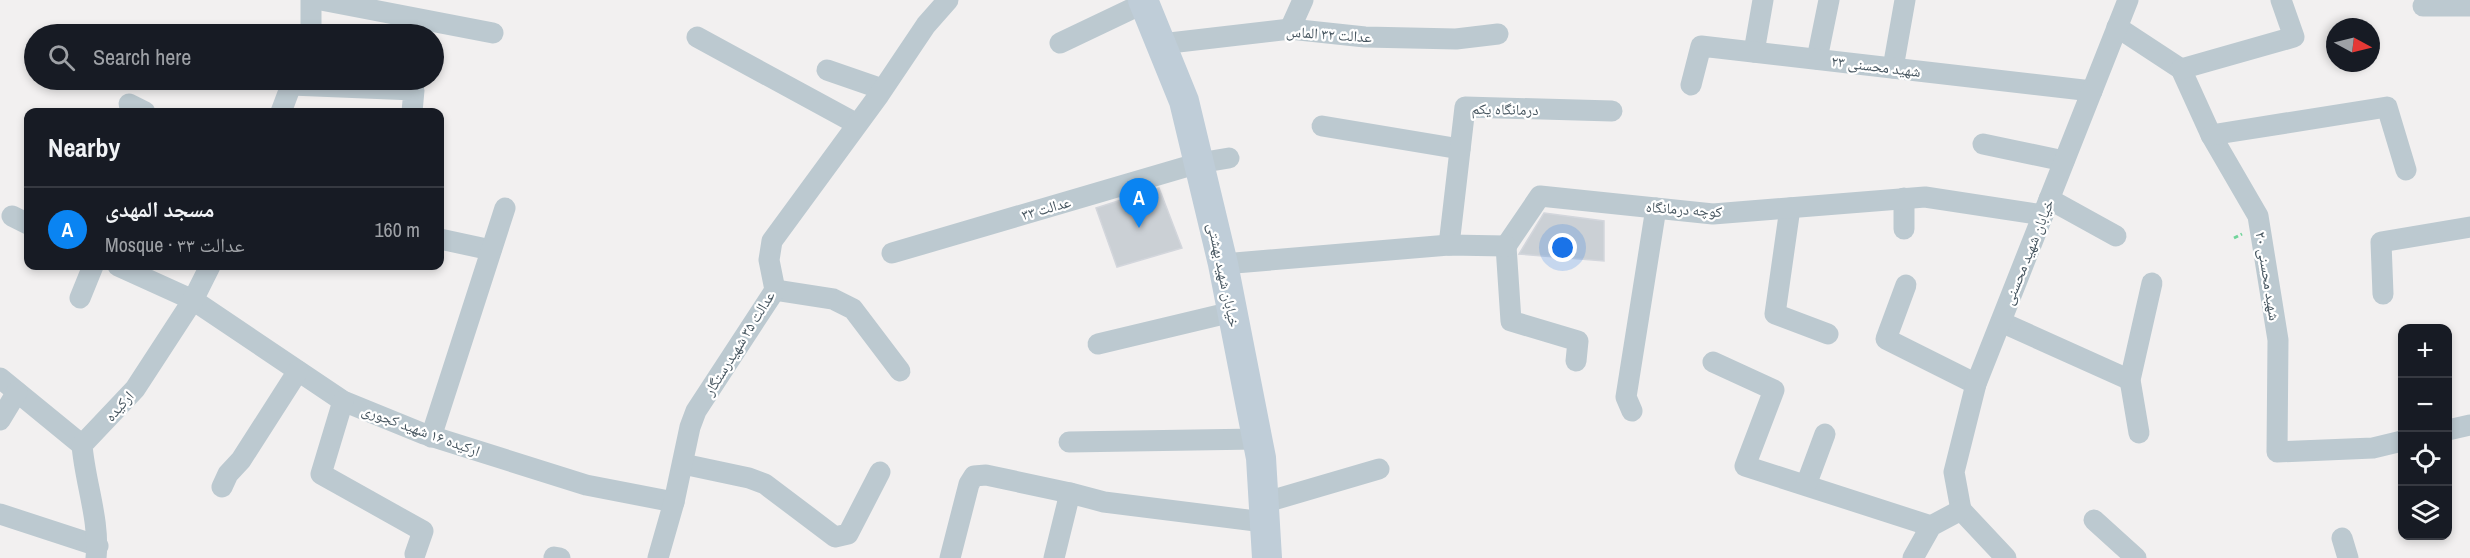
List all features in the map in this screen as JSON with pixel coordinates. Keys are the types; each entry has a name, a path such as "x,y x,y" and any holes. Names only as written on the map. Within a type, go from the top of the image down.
{"main road":[{"name":"خیابان شهید بهشتی","path":"1143,2 1184,101 1223,264 1261,458 1267,558"}],"street":[{"path":"310,24 312,0"},
{"path":"321,0 493,33"},
{"name":"عدالت ۳۵ شهیدرستگار","path":"658,558 696,411 775,290 769,260 772,241 882,90 926,25 948,0"},
{"path":"1290,29 1303,0"},
{"path":"1754,52 1763,0"},
{"path":"1817,59 1829,0"},
{"path":"1893,68 1905,0"},
{"name":"خیابان شهید محسنی","path":"1961,510 1954,472 1976,384 2128,0"},
{"path":"2117,27 2181,69 2294,37 2281,0"},
{"path":"1060,43 1143,2"},
{"path":"2423,6 2470,6"},
{"name":"عدالت ۳۲ الماس","path":"1161,44 1290,29 1365,37 1399,38 1456,39 1498,34"},
{"path":"697,37 857,124"},
{"name":"شهید محسنی ۲۳","path":"1692,85 1701,46 2092,91"},
{"name":"شهید محسنی ۲۰","path":"2181,69 2211,135 2258,216 2278,340 2277,452 2373,448 2398,442"},
{"path":"827,70 882,90"},
{"path":"282,108 289,90"},
{"path":"412,108 414,90"},
{"path":"2211,135 2387,106 2406,170"},
{"name":"درمانگاه یکم","path":"1449,245 1465,107 1612,111"},
{"path":"1322,126 1460,149"},
{"path":"1983,144 2064,161"},
{"name":"عدالت ۳۳","path":"892,253 1199,163 1229,158"},
{"name":"کوچه درمانگاه","path":"1506,246 1540,196 1713,214 1925,197 2046,207"},
{"path":"1904,198 1904,229"},
{"path":"2046,207 2116,236"},
{"path":"431,437 505,208"},
{"path":"1632,411 1626,397 1656,208"},
{"path":"1790,208 1775,314 1828,334"},
{"path":"2383,294 2381,242 2470,227"},
{"path":"444,240 491,250"},
{"path":"1223,264 1449,245 1506,246 1511,321 1578,341 1576,361"},
{"path":"80,297 91,270"},
{"name":"ارکیده ۱۶ شهید کجوری","path":"127,270 193,300 343,401 431,437 586,485 674,502"},
{"name":"ارکیده","path":"82,445 135,389 193,300 208,270"},
{"path":"2139,433 2130,380 2152,283"},
{"path":"1906,285 1886,339 1976,384"},
{"path":"775,290 833,299 853,309 900,371"},
{"path":"1098,344 1232,312"},
{"path":"2001,322 2130,380"},
{"path":"1713,362 1774,390 1745,466 1931,526"},
{"path":"222,487 228,474 241,460 298,371"},
{"path":"0,378 82,445 98,537 97,552 0,514"},
{"path":"0,420 17,392"},
{"path":"343,401 321,474 423,531 415,554"},
{"path":"2452,429 2470,425"},
{"path":"1806,486 1825,434"},
{"path":"1069,442 1257,439"},
{"path":"683,464 749,478 765,484 835,537 848,534 880,472"},
{"path":"950,558 969,484 974,476 986,475 1104,502 1263,513 1379,469"},
{"path":"1054,558 1070,493"},
{"path":"1913,558 1931,526 1961,510 2006,558"},
{"path":"2094,520 2136,558"}],"building":[{"path":"1159,188 1182,248 1117,267 1096,208"},
{"path":"1544,213 1604,221 1604,261 1519,254"}],"place":[{"name":"مسجد المهدی","path":"1139,228"}]}
